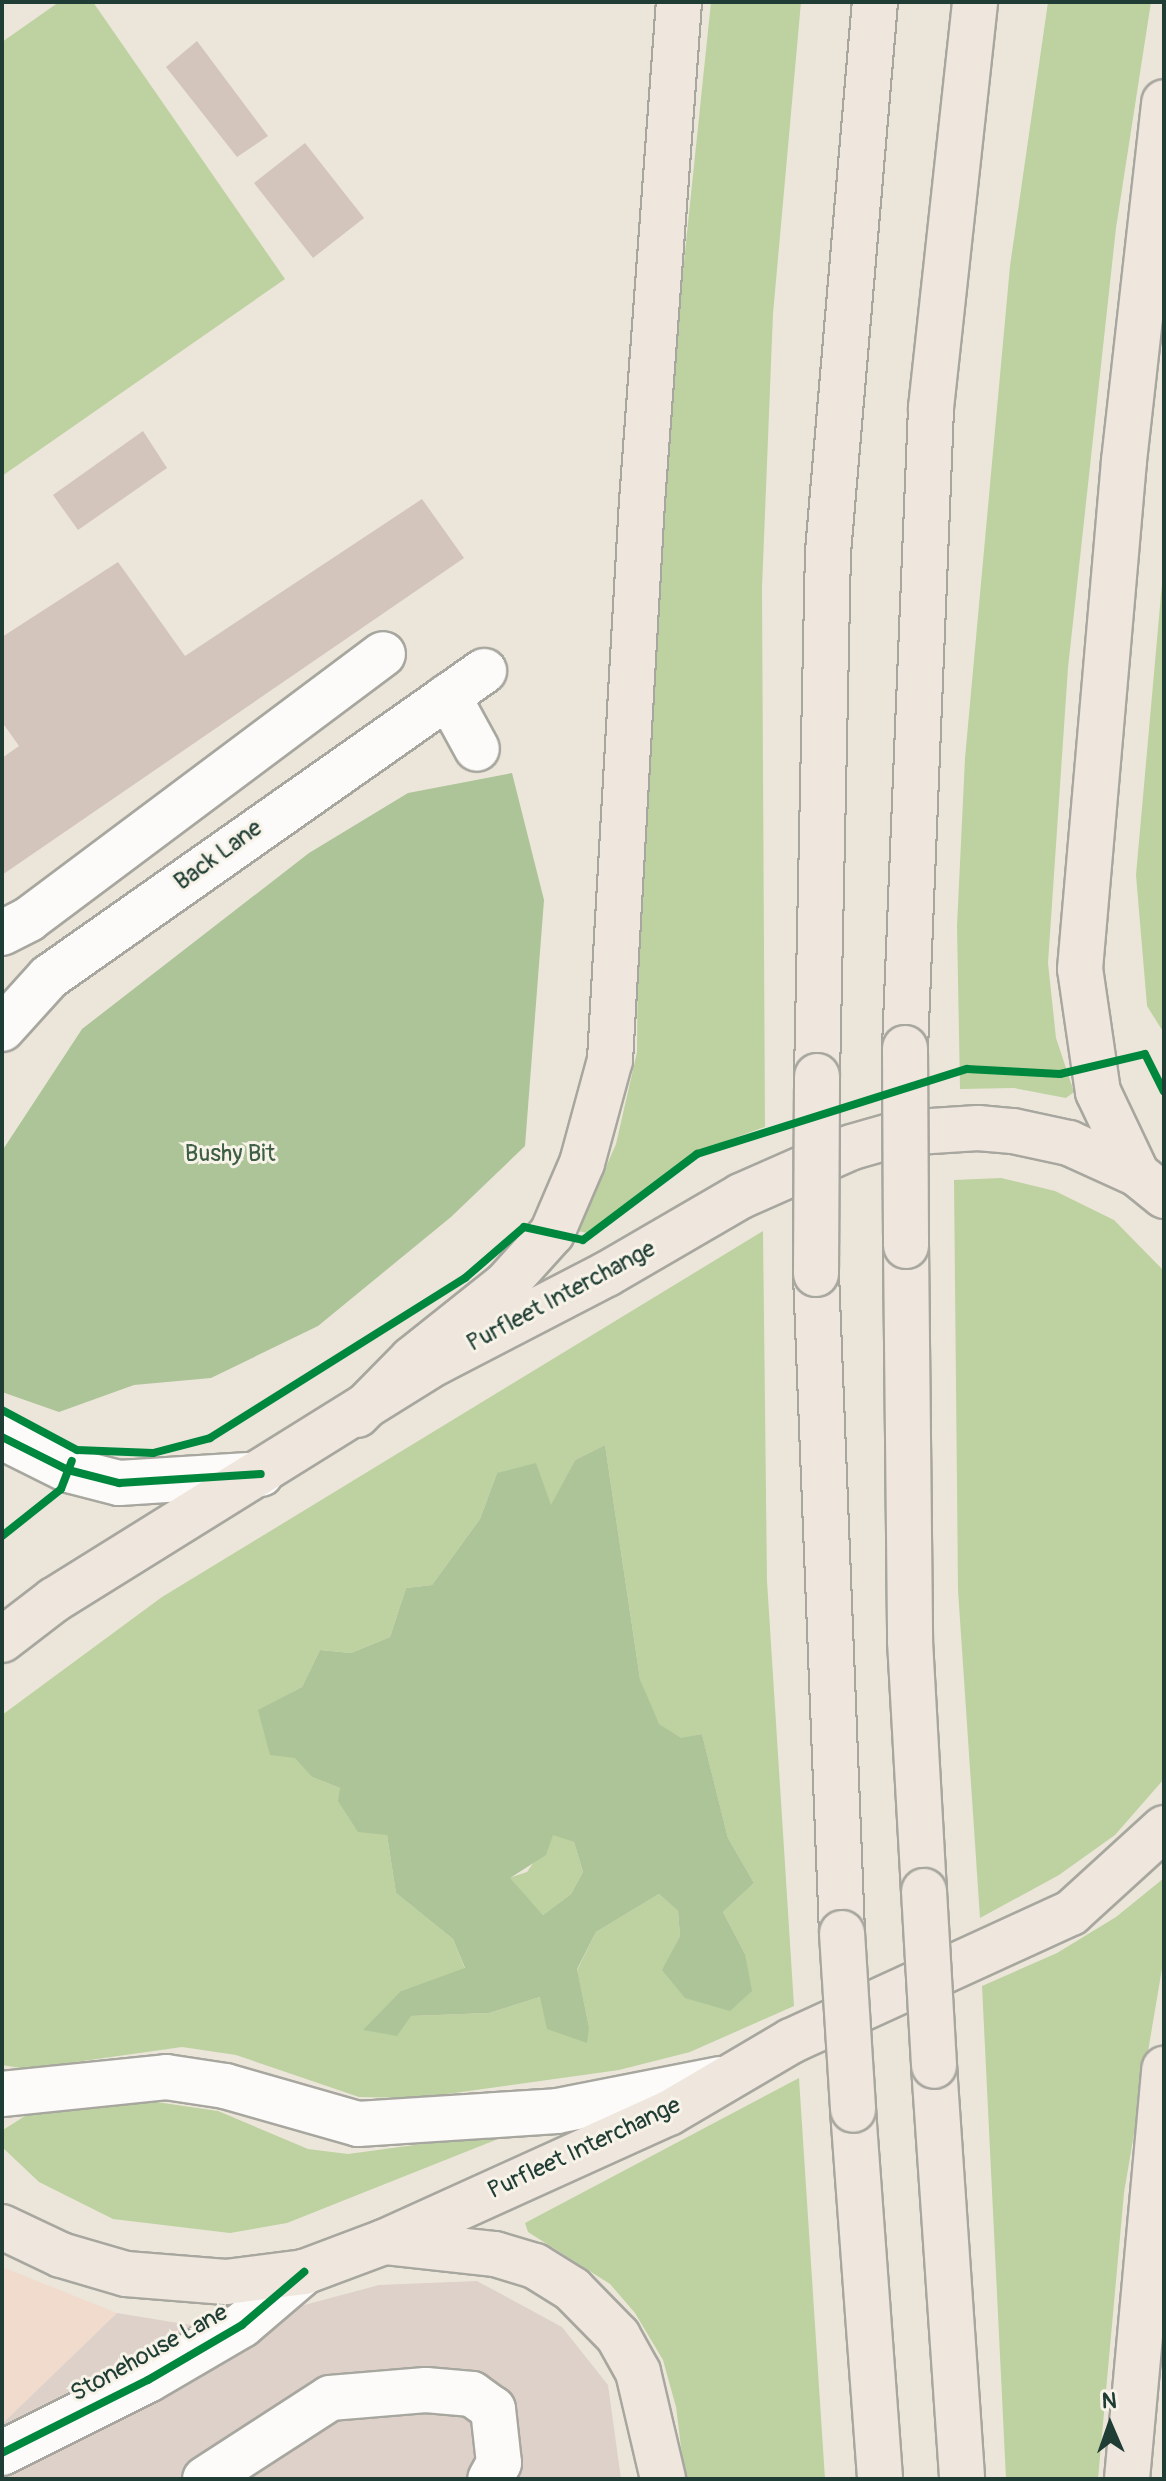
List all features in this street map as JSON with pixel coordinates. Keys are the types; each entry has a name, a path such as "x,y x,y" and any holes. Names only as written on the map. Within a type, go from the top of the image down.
{"main road":[{"path":"357,1415 412,1359 506,1284 552,1233 582,1163 610,1060 642,502 679,2"},
{"path":"875,2 828,552 816,1274 842,1933 880,2479"},
{"path":"962,2479 910,1641 905,1048 931,408 975,2"},
{"path":"1150,1185 1098,1092 1080,969 1124,461 1164,102"},
{"name":"Purfleet Interchange","path":"2,1640 54,1600 357,1415 437,1362 607,1274 741,1196 852,1147 901,1133 978,1128 1069,1143 1150,1185"},
{"name":"Purfleet Interchange","path":"2,2227 61,2255 126,2274 226,2282 304,2272 384,2242 669,2113 720,2079 1071,1913 1164,1828"},
{"path":"1127,2479 1164,2069"},
{"path":"384,2242 495,2254 535,2266 572,2289 618,2336 638,2372 663,2479"}],"street":[{"path":"2,933 29,919 383,654"},
{"name":"Back Lane","path":"2,1029 49,977 484,671"},
{"path":"448,696 477,749"},
{"path":"2,1437 68,1470 119,1483 261,1474"},
{"path":"2,2094 166,2077 225,2086 358,2124 557,2111 720,2079"},
{"name":"Stonehouse Lane","path":"2,2453 148,2380 242,2325 304,2272"},
{"path":"227,2475 330,2398 426,2390 472,2394 493,2409 499,2450 490,2479"}],"shaded area":[{"path":"2,2267 117,2313 2,2424"},
{"path":"477,2281 562,2327 608,2385 621,2479 2,2479 2,2424 117,2313 215,2329 379,2285"}],"green space":[{"path":"59,2 93,2 285,279 2,476 2,42"},
{"path":"711,2 801,2 773,314 762,588 765,1127 695,1152 587,1233 578,1231 616,1144 637,1052 638,934 675,348"},
{"path":"1048,2 1151,2 1116,228 1068,668 1048,963 1056,1038 1074,1092 1066,1098 1014,1088 960,1089 957,926 965,758 1010,266"},
{"path":"1164,561 1164,1033 1147,1006 1136,875"},
{"name":"Bushy Bit","path":"512,773 544,900 525,1146 451,1217 318,1326 211,1378 134,1385 59,1412 2,1392 2,1151 82,1029 309,853 408,793"},
{"path":"1001,1178 1055,1191 1114,1220 1164,1271 1164,1779 1115,1835 1059,1875 980,1918 958,1590 954,1180"},
{"path":"763,1231 767,1581 794,2006 690,2052 619,2070 418,2098 359,2097 236,2055 182,2047 26,2069 2,2065 2,1715 162,1597","holes":["605,1445 640,1679 658,1724 681,1739 702,1734 728,1838 754,1883 723,1912 745,1954 663,1970 680,1936 678,1911 659,1894 596,1932 577,1970 589,2027 540,1997 489,2013 411,2016 401,1991 465,1969 453,1939 396,1893 387,1835 340,1788 312,1777 259,1710 302,1687 320,1650 351,1653 390,1637 406,1588 432,1585 480,1519 497,1473 551,1506 575,1460"]},
{"path":"605,1445 640,1679 659,1724 681,1738 702,1734 728,1838 754,1883 723,1912 745,1954 752,1991 730,2011 685,1998 662,1970 680,1936 678,1911 659,1894 596,1932 577,1969 589,2027 587,2043 547,2029 540,1997 489,2013 411,2016 397,2036 363,2030 401,1991 465,1968 453,1939 396,1893 387,1835 358,1832 338,1801 340,1788 312,1777 295,1758 270,1755 258,1710 302,1687 320,1650 351,1653 390,1637 406,1588 432,1585 480,1519 497,1473 536,1463 551,1505 575,1460","holes":["553,1835 574,1842 583,1872 571,1894 543,1915 510,1878 546,1855"]},
{"path":"553,1834 574,1842 583,1872 571,1894 543,1915 509,1878 527,1872"},
{"path":"1164,1878 1164,1957 1124,2193 1098,2479 1006,2479 982,1986 1057,1953 1116,1917"},
{"path":"799,2078 825,2479 685,2479 676,2407 663,2360 635,2313 610,2284 528,2232 525,2223"},
{"path":"129,2098 218,2111 308,2149 348,2154 518,2131 287,2223 230,2233 113,2219 39,2182 2,2147 3,2130 28,2114"}],"building":[{"path":"197,41 268,136 237,157 166,67"},
{"path":"305,143 364,218 313,258 254,183"},
{"path":"143,431 167,468 78,530 53,495"},
{"path":"422,499 464,558 2,875 2,758 19,746 2,722 2,637 118,562 185,656"}],"cycle path":[{"path":"2,1410 77,1450 153,1453 210,1438 465,1278 524,1227 583,1240 697,1154 967,1069 1060,1074 1145,1054 1164,1092"},
{"path":"2,1437 68,1470 119,1483 261,1474"},
{"path":"2,1536 61,1489 72,1461"},
{"path":"2,2453 148,2380 242,2325 304,2272"}]}
